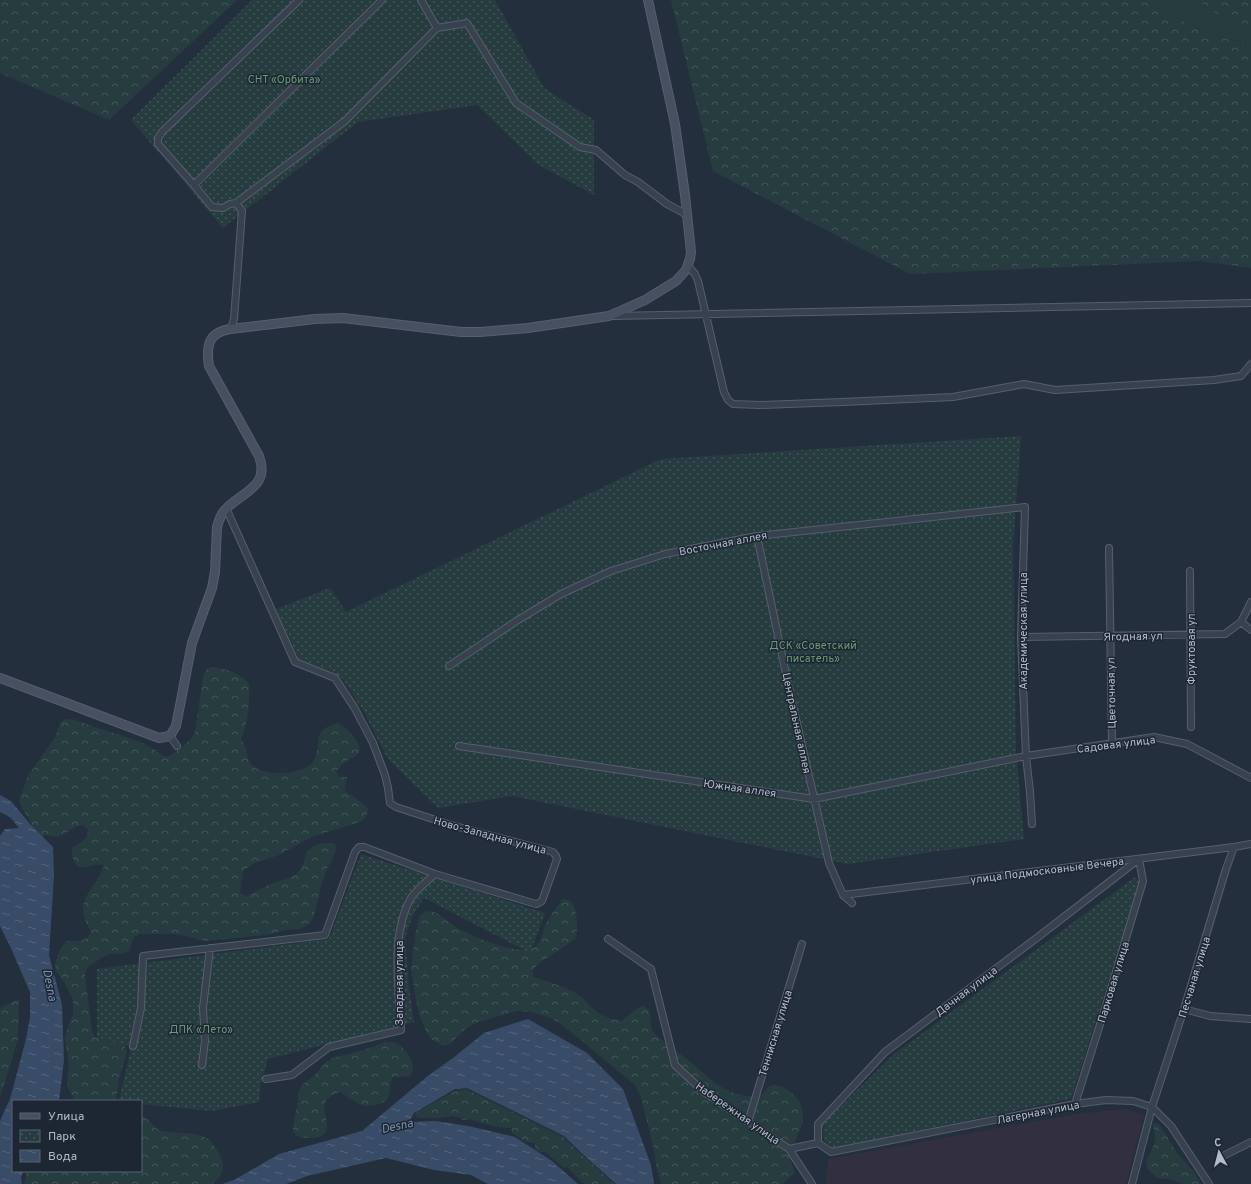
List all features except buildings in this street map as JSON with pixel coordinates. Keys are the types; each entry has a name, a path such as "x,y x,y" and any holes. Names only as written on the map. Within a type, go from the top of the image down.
{"street":[{"path":"299,0 162,132 158,138 158,144 212,207 223,208 230,204 236,203 345,122 437,28 467,23 516,103 580,147 596,150 625,175 638,182 667,204 687,216"},
{"path":"194,185 382,0"},
{"path":"421,0 437,28"},
{"path":"609,316 645,300 676,281 688,266 691,252 675,124 648,0"},
{"path":"231,329 234,319 242,211 236,203"},
{"path":"688,266 698,280 724,392 728,400 733,404 842,402 953,397 1024,384 1055,390 1214,380 1241,376 1251,364"},
{"path":"0,678 159,738 170,736 176,726 192,643 212,588 215,572 217,528 219,520 226,508 257,484 261,473 261,461 259,456 209,366 207,349 210,341 219,332 231,329 315,319 343,318 438,330 480,332 528,328 609,316 1251,303"},
{"name":"Восточная аллея","path":"449,666 518,620 561,594 611,571 665,554 757,536 1025,507"},
{"name":"Академическая улица","path":"1025,507 1022,637 1023,756 1030,792 1032,824"},
{"name":"Ново-Западная улица","path":"226,508 295,662 335,678 354,707 373,743 385,775 390,803 396,808 451,825 553,852 557,859 542,901 536,904 435,874"},
{"name":"Центральная аллея","path":"757,536 829,863 843,895"},
{"name":"Цветочная ул","path":"1109,548 1112,743"},
{"name":"Фруктовая ул","path":"1190,571 1191,727"},
{"path":"1251,602 1241,622 1251,630"},
{"name":"Ягодная ул","path":"1022,637 1225,634 1241,622"},
{"path":"170,736 178,746"},
{"name":"Садовая улица","path":"1023,756 1154,737 1187,744 1251,778"},
{"name":"Южная аллея","path":"459,746 814,798 1023,756"},
{"name":"улица Подмосковные Вечера","path":"843,895 1251,844"},
{"path":"133,1046 141,1008 143,956 326,935 355,852 359,847 364,847 435,874"},
{"name":"Песчаная улица","path":"1132,1184 1152,1107 1234,847"},
{"name":"Парковая улица","path":"1075,1104 1122,954 1143,881 1139,859"},
{"name":"Дачная улица","path":"818,1143 818,1124 885,1052 1139,859"},
{"name":"Западная улица","path":"266,1079 292,1075 329,1047 401,1030 398,945 404,912 412,897 435,874"},
{"path":"843,895 852,903"},
{"name":"Набережная улица","path":"608,940 651,969 675,1065 704,1092 789,1149"},
{"name":"Теннисная улица","path":"748,1122 802,944"},
{"path":"202,1065 205,1041 203,1008 210,948"},
{"path":"1184,1009 1210,1016 1251,1019"},
{"name":"Лагерная улица","path":"818,1143 831,1152 1075,1104 1106,1100 1133,1101 1152,1107 1171,1126 1209,1184"},
{"path":"1223,1156 1251,1142"},
{"path":"812,1184 789,1149 818,1143"}],"shaded area":[{"path":"1126,1109 1144,1115 1126,1184 826,1184 828,1159 1076,1114"}],"green space":[{"path":"0,0 237,0 109,120 0,73"},
{"name":"СНТ «Орбита»","path":"252,0 495,0 544,88 594,120 594,195 539,165 477,105 358,122 223,228 131,120"},
{"path":"671,0 1143,0 1150,5 1204,31 1232,40 1251,42 1251,268 1199,261 910,274 713,171"},
{"path":"1143,0 1196,0 1217,14 1251,27 1251,42 1232,40 1204,31 1150,5"},
{"path":"1196,0 1251,0 1251,27 1217,14"},
{"name":"ДСК «Советский писатель»","path":"1021,436 1013,545 1016,752 1024,839 848,864 512,796 438,808 387,758 365,714 343,679 331,671 299,660 276,609 330,588 346,612 661,459"},
{"path":"211,667 221,668 241,677 248,683 248,715 241,739 251,764 263,771 282,773 300,770 307,767 316,757 318,740 323,730 338,723 350,732 359,745 358,754 344,763 336,772 340,777 347,777 345,791 368,808 367,815 363,820 357,823 311,837 279,855 254,863 243,871 240,893 246,896 268,885 294,875 301,869 306,854 315,845 323,843 335,844 336,851 322,882 314,916 311,922 306,926 300,929 286,930 267,935 206,941 173,934 140,934 134,937 129,951 123,954 110,954 104,956 87,968 85,975 92,1031 95,1037 122,1044 126,1048 127,1052 119,1079 116,1100 74,1100 68,1088 67,1080 69,1066 65,1039 73,1014 73,1000 64,982 56,971 55,964 59,951 66,941 80,941 87,938 91,932 83,913 83,908 86,897 100,875 104,865 78,867 74,861 72,856 72,848 85,839 88,829 82,825 58,837 41,835 36,831 19,801 28,776 55,737 60,724 65,719 80,722 135,740 149,746 163,756 170,756 192,738 195,732 205,671"},
{"name":"ДПК «Лето»","path":"361,854 545,913 530,953 424,898 412,917 405,938 414,1022 268,1059 261,1085 259,1102 212,1111 142,1104 142,1100 119,1100 131,1047 97,1037 97,969 329,939"},
{"path":"1135,877 1140,882 1071,1099 833,1148 824,1141 822,1125 894,1054"},
{"path":"562,899 568,900 574,906 577,923 576,938 538,965 532,971 534,977 564,987 583,998 598,1012 613,1019 621,1021 638,1008 644,1006 649,1010 652,1030 657,1036 715,1083 727,1090 741,1095 759,1096 770,1086 778,1085 795,1096 800,1103 803,1116 791,1157 791,1164 795,1173 782,1184 661,1184 641,1097 635,1085 561,1024 551,1018 528,1011 516,1011 476,1023 464,1030 450,1044 443,1046 431,1039 419,1015 411,969 415,935 420,915 430,911 434,912 442,916 454,926 482,940 507,948 528,950 535,947 539,943 546,924"},
{"path":"19,999 18,1039 0,1098 0,1008"},
{"path":"385,1042 394,1042 407,1052 413,1067 410,1076 393,1077 388,1098 376,1105 362,1105 348,1098 341,1092 330,1097 326,1103 325,1110 327,1125 326,1131 322,1136 308,1138 294,1134 293,1128 298,1093 303,1084 314,1076 326,1062 332,1058 367,1049"},
{"path":"466,1089 563,1137 614,1184 584,1184 567,1167 564,1168 545,1152 540,1152 535,1149 535,1143 526,1141 512,1133 511,1128 496,1127 470,1119 462,1120 459,1117 452,1116 417,1118 415,1115 417,1112 455,1091"},
{"path":"142,1116 146,1118 159,1130 203,1136 209,1140 223,1161 222,1172 219,1178 212,1184 24,1184 27,1172 142,1172"},
{"path":"1152,1123 1159,1124 1177,1153 1195,1173 1201,1184 1182,1184 1170,1179 1157,1178 1147,1168 1146,1161 1155,1139"}],"water":[{"name":"Desna","path":"0,795 11,801 30,824 53,847 54,875 49,955 62,1005 64,1060 59,1100 12,1100 12,1172 23,1172 21,1178 22,1184 0,1184 0,1121 10,1099 25,1043 30,1018 30,992 0,926 0,836 5,829 19,828 10,817 0,812"},
{"name":"Desna","path":"528,1019 587,1053 623,1089 651,1165 654,1184 616,1184 564,1136 467,1088 455,1089 414,1113 409,1122 436,1121 468,1126 515,1137 552,1161 578,1184 488,1184 471,1175 434,1170 386,1158 307,1176 286,1184 222,1184 234,1180 279,1154 362,1131 429,1075 484,1033"}]}
